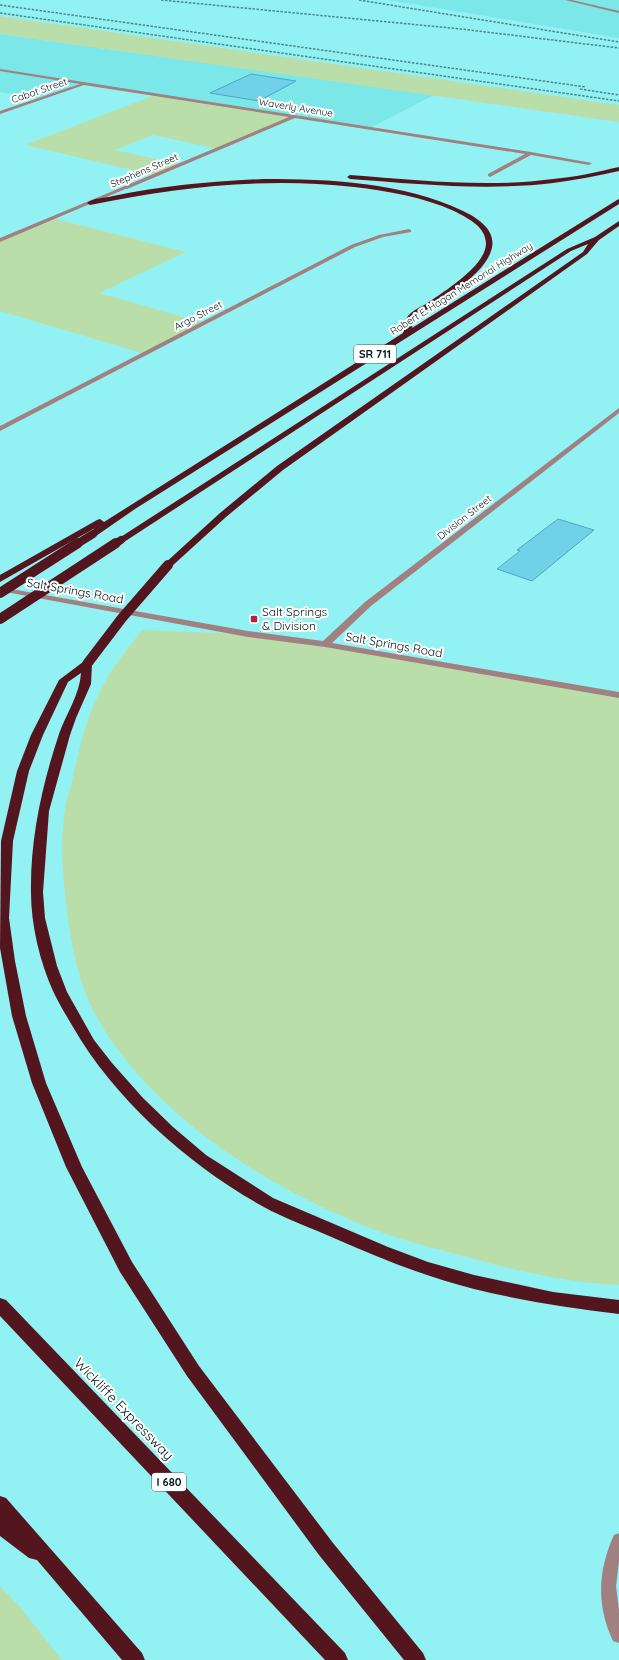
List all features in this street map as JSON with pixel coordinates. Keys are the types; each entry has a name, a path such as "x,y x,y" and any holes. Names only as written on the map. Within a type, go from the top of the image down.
{"highway":[{"path":"340,176 436,184 503,186 548,183 619,169"},
{"path":"127,187 188,179"},
{"path":"90,203 132,194 193,184 294,180 347,184 386,190 428,199 456,210 480,224 488,234 488,252 477,268 463,280 411,317 407,334"},
{"name":"Robert E. Hagan Memorial Highway","path":"132,507 619,201"},
{"path":"0,619 569,250 597,238 619,223"},
{"path":"416,1660 326,1549 193,1371 126,1267 74,1167 38,1083 19,1016 8,961 3,918 7,841 23,771 37,736 64,680 87,664 122,618 168,565 216,520 268,477 586,253 597,238"},
{"path":"0,579 79,533 132,507"},
{"path":"0,593 132,507"},
{"path":"87,664 86,684 70,718 64,735 43,811 40,841 38,898 39,918 50,966 60,992 89,1043 107,1067 143,1107 200,1159 274,1205 382,1252 426,1268 474,1282 553,1299 619,1307"},
{"name":"Wickliffe Expressway","path":"0,1305 338,1660"},
{"path":"0,1504 135,1660"},
{"path":"0,1525 55,1567"}],"street":[{"path":"567,0 619,12"},
{"name":"Waverly Avenue","path":"0,70 589,163"},
{"name":"Cabot Street","path":"0,113 84,84"},
{"name":"Stephens Street","path":"0,240 295,116"},
{"path":"490,175 531,153"},
{"name":"Argo Street","path":"0,429 354,246 375,237 409,231"},
{"name":"Division Street","path":"326,644 368,604 619,410"},
{"name":"Salt Springs Road","path":"0,589 248,634 326,644 410,660 619,695"},
{"path":"619,1540 612,1555 608,1580 613,1625 619,1635"}],"shaded area":[{"path":"388,0 619,0 619,38"},
{"path":"0,34 434,95 370,128 84,84 40,99 0,92"}],"green space":[{"path":"0,16 619,105 619,122 0,34"},
{"path":"155,95 295,116 218,149 153,135 115,150 179,164 154,175 25,145"},
{"path":"52,218 186,252 99,293 205,323 145,354 0,311 0,240"},
{"path":"142,630 248,634 619,695 619,1285 598,1284 540,1275 502,1266 397,1238 335,1213 256,1171 218,1146 182,1117 149,1086 120,1053 96,1016 89,1002 74,956 64,884 62,835 66,803 81,741 91,712 110,673"},
{"path":"0,1586 20,1607 62,1660 0,1660"}],"building":[{"path":"251,74 296,81 259,101 210,93"},
{"path":"558,519 594,530 532,581 497,569 520,551 517,550"}],"railway":[{"path":"161,0 461,29 619,48"},
{"path":"359,0 619,42"},
{"path":"0,5 586,87"},
{"path":"0,13 619,101"},
{"path":"580,89 619,95"}],"place":[{"name":"Salt Springs & Division","path":"254,619"}]}
